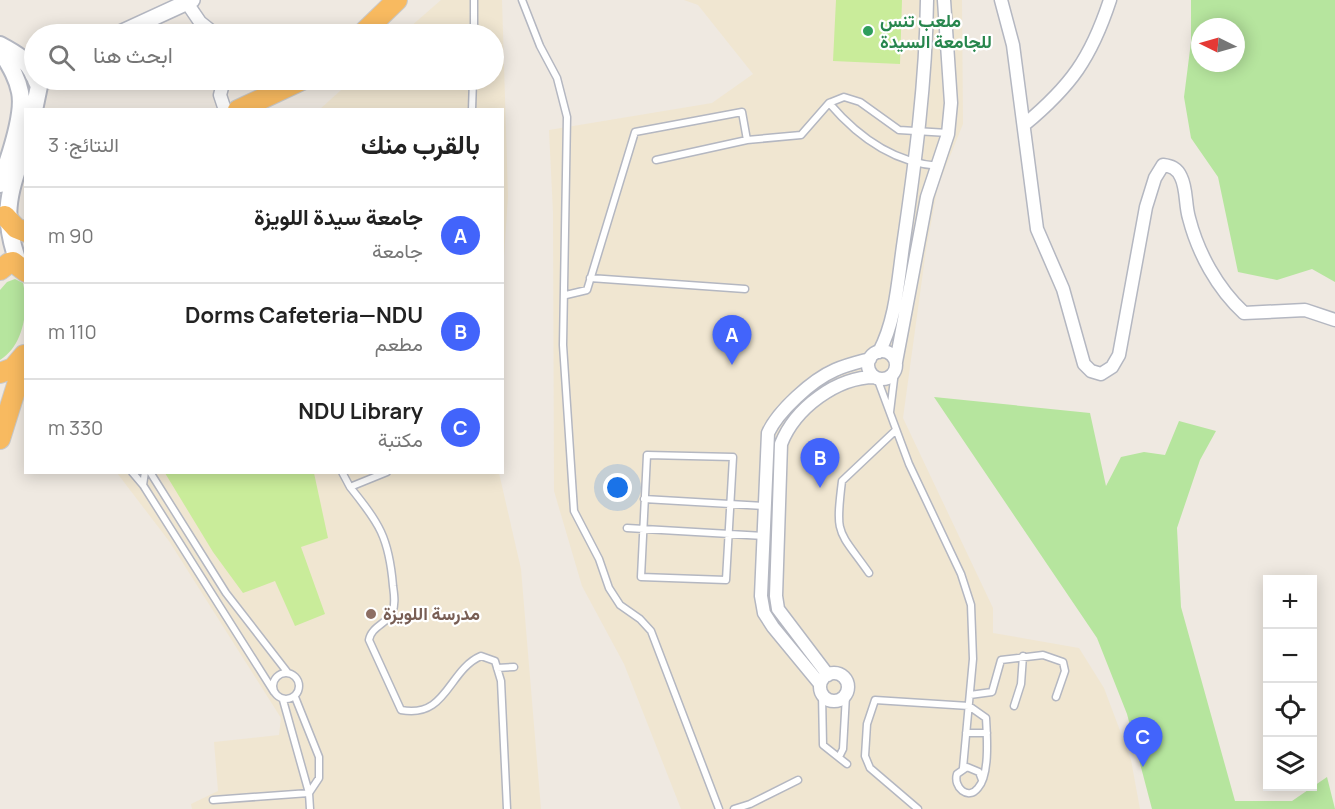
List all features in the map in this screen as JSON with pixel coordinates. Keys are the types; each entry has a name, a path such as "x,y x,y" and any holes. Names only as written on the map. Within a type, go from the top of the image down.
{"highway":[{"path":"372,24 397,0"},
{"path":"242,108 281,90"},
{"path":"5,216 16,228 24,231"},
{"path":"0,439 13,374 24,357"}],"main road":[{"path":"0,47 14,72 21,94 17,128 0,184"},
{"path":"0,47 17,53 24,61"},
{"path":"34,108 36,90"},
{"path":"16,262 5,216 24,150"}],"street":[{"path":"876,378 869,369 874,355 886,338 894,302 915,164 927,0"},
{"path":"823,684 833,673 844,678 847,683 846,694 834,701 823,684 778,609 776,596 781,444 786,431 802,413 838,384 859,377 884,379 896,366 927,197 948,134 951,103 944,0"},
{"path":"1001,0 1013,45 1037,229 1063,289 1079,354 1091,371 1101,374 1107,372 1119,356 1146,207 1155,178 1163,165 1173,167 1181,176 1189,217 1198,244 1221,287 1244,313 1305,310 1335,320"},
{"path":"1024,125 1052,102 1090,52 1110,0"},
{"path":"139,24 188,1 202,24"},
{"path":"14,72 24,73"},
{"path":"21,94 24,90"},
{"path":"221,90 220,95 224,108"},
{"path":"823,684 764,613 761,596 768,433 775,417 822,377 835,369 874,355 889,353 896,366"}],"lane":[{"path":"474,0 474,24"},
{"path":"522,0 560,88 567,117 566,296 563,345 574,511 599,559 609,588 620,606 640,619 651,631 719,809"},
{"path":"472,108 473,90"},
{"path":"656,160 747,140 801,135 829,103 844,97 860,102 899,130 948,134"},
{"path":"829,103 868,140 915,164 939,166"},
{"path":"566,296 587,290 635,132 742,112 747,140"},
{"path":"590,278 745,289"},
{"path":"890,416 896,366"},
{"path":"876,378 896,430 961,574 971,605 973,659 970,695 969,706 966,733 963,768 957,774 956,782 963,792 975,791 982,780 986,765 986,718 969,706 882,699 873,702 867,724 865,756 870,768 918,809"},
{"path":"869,573 842,538 838,528 842,481 896,430"},
{"path":"646,455 733,457 726,580 641,577 644,499 646,455"},
{"path":"134,474 143,485 274,692 283,700 309,793 310,809"},
{"path":"143,485 145,474"},
{"path":"151,474 226,593 288,673 298,680 300,686 295,697 319,758 319,778 309,793"},
{"path":"343,474 350,487 381,527 387,542 394,603 390,615 369,634 369,640 397,705 406,711 438,704 468,662 481,657 495,661 501,681 507,809"},
{"path":"350,487 382,474"},
{"path":"644,499 766,506"},
{"path":"627,528 765,537"},
{"path":"970,695 992,692 1001,660 1042,655 1063,662 1065,671 1056,697"},
{"path":"1014,706 1021,684 1023,656"},
{"path":"497,668 514,667"},
{"path":"274,692 275,678 288,673"},
{"path":"823,684 821,739 823,745 847,764"},
{"path":"839,757 843,749 846,694"},
{"path":"283,700 295,697"},
{"path":"966,733 987,734"},
{"path":"963,768 975,769 982,780"},
{"path":"734,809 750,804 798,780"},
{"path":"213,800 309,793"}],"shaded area":[{"path":"441,0 502,0 503,24 413,24"},
{"path":"684,0 962,0 963,124 938,186 926,250 903,418 993,608 993,633 1079,648 1104,688 1131,760 1140,809 681,809 624,664 582,586 554,491 553,213 549,130 712,103 753,74 698,5"},
{"path":"504,65 508,196 504,258 504,108 321,108 341,90 504,90"},
{"name":"مدرسة اللويزة","path":"118,474 499,474 521,569 541,809 192,809 191,804 218,791 214,742 279,735 281,718 169,541"}],"green space":[{"name":"ملعب تنس للجامعة السيدة","path":"836,0 902,0 900,64 833,61"},
{"path":"1191,0 1335,0 1335,282 1312,269 1277,280 1238,272 1218,177 1191,138 1184,97 1191,42 1191,72 1245,72 1245,18 1191,18"},
{"path":"15,279 23,283 24,320 15,345 0,360 0,290 7,282"},
{"path":"934,397 1090,413 1106,486 1121,457 1144,452 1165,455 1179,421 1216,431 1200,460 1177,528 1181,607 1235,801 1292,801 1307,791 1317,791 1317,784 1327,777 1335,809 1152,809 1127,714 1097,638"},
{"path":"166,474 314,474 328,538 301,547 325,614 295,626 275,581 243,593 213,552"}],"place":[{"name":"ملعب تنس للجامعة السيدة","path":"868,31"},
{"name":"جامعة سيدة اللويزة","path":"732,365"},
{"name":"Dorms Cafeteria—NDU","path":"820,488"},
{"name":"مدرسة اللويزة","path":"371,614"},
{"name":"NDU Library","path":"1143,767"}]}
